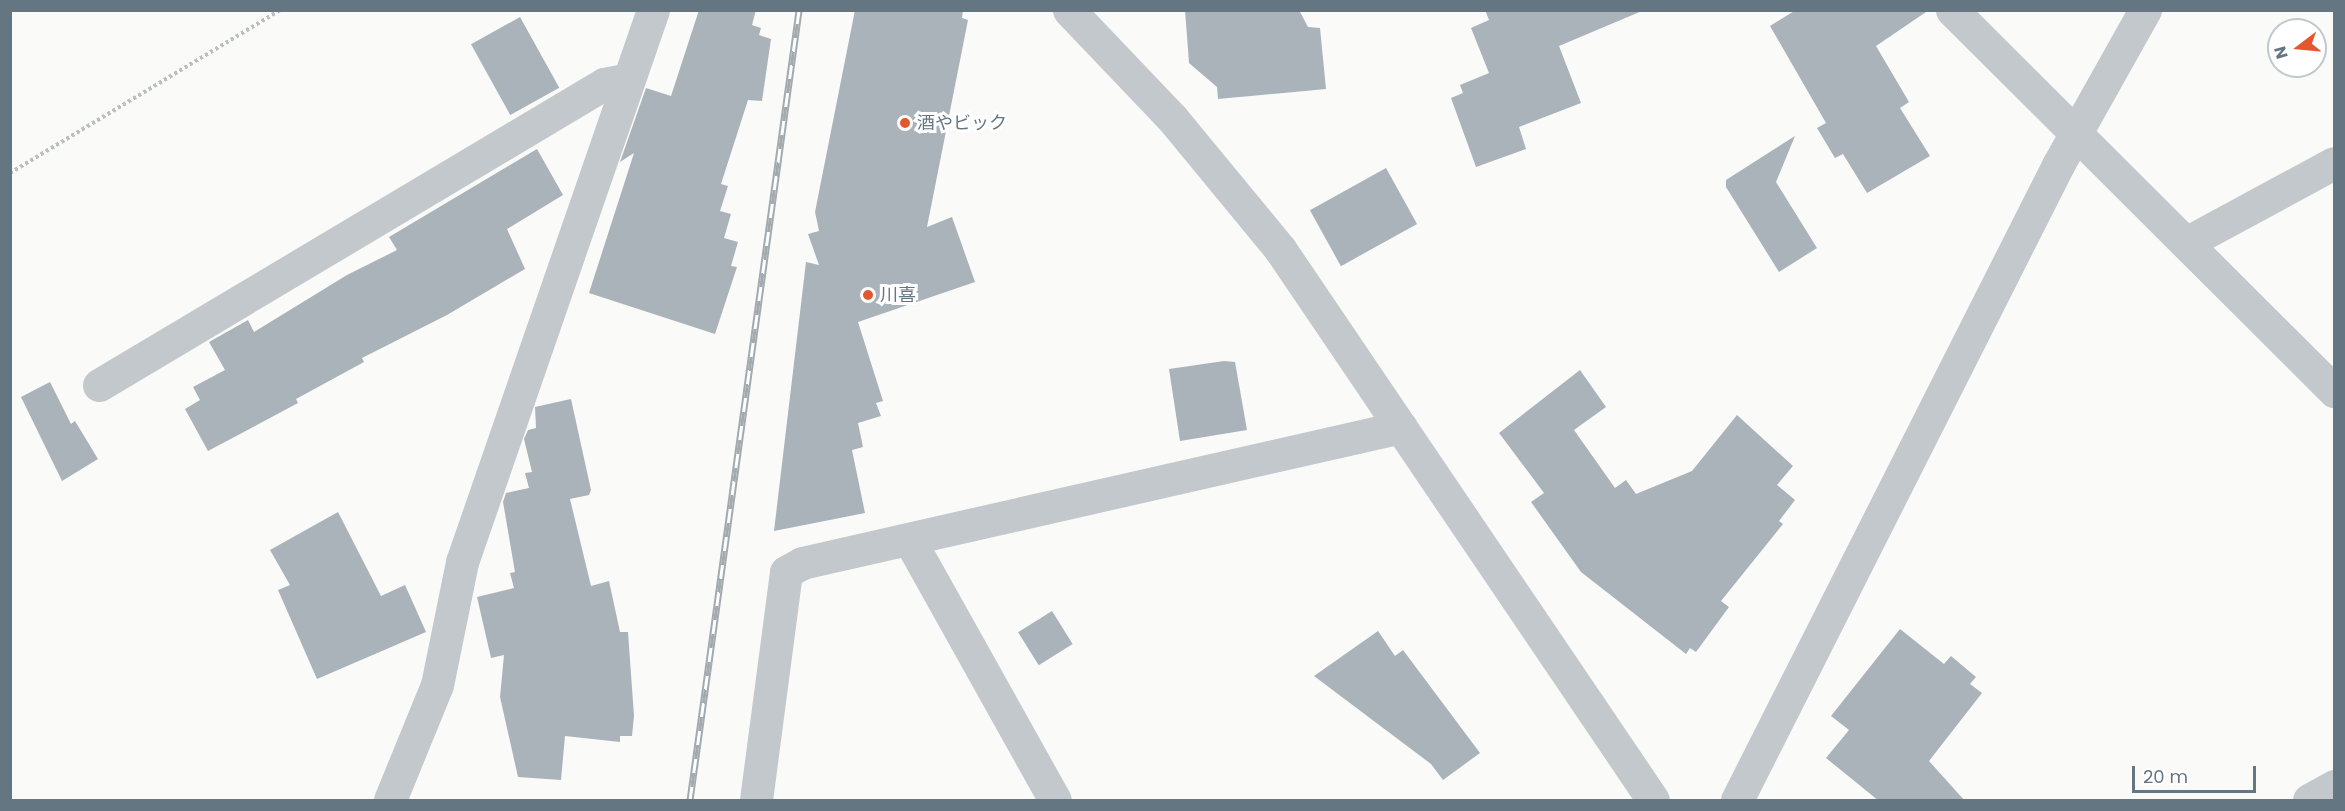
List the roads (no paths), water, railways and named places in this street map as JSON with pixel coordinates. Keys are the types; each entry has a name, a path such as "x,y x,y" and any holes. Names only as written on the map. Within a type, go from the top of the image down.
{"street":[{"path":"390,801 437,685 462,562 652,10"},
{"path":"1069,10 1172,118 1280,249 1653,801"},
{"path":"1952,10 2073,135 2186,243 2334,391"},
{"path":"1737,801 2073,135 2145,10"},
{"path":"99,386 604,84 629,79"},
{"path":"2186,243 2334,162"},
{"path":"756,801 786,572 802,563 1401,427"},
{"path":"909,539 1055,801"},
{"path":"2309,801 2334,786"}],"railway":[{"path":"690,800 799,10"}],"place":[{"name":"酒やビック","path":"905,123"},
{"name":"川喜","path":"868,295"}]}
